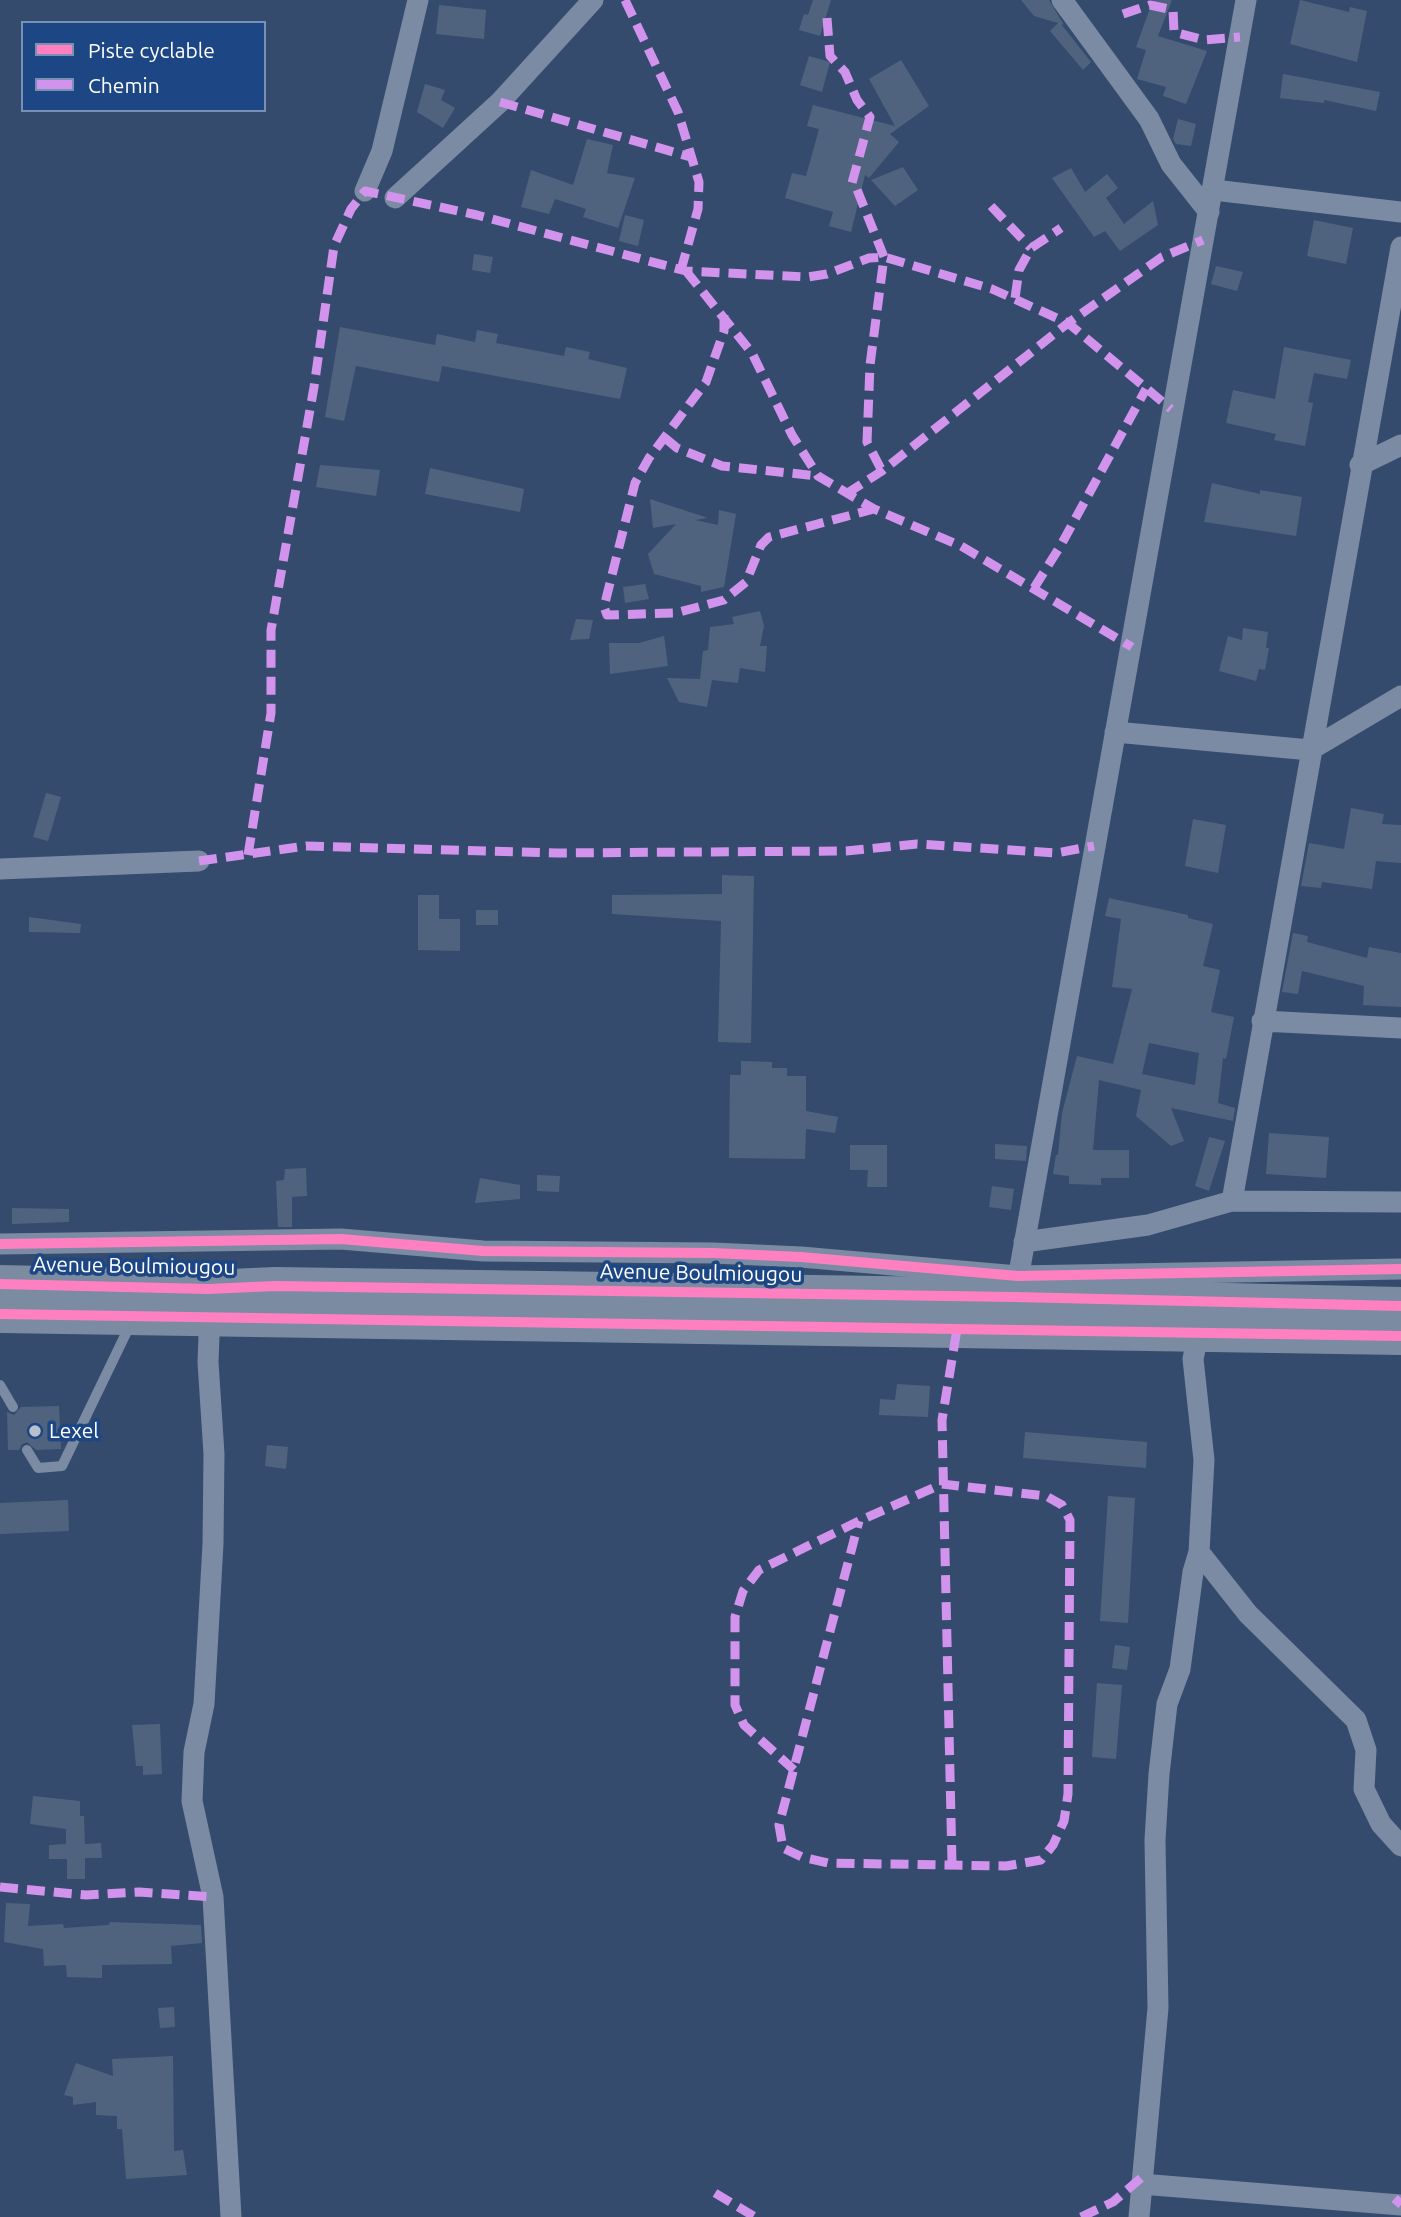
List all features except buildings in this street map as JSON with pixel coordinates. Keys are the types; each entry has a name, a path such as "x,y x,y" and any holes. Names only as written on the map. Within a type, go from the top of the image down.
{"highway":[{"name":"Avenue Boulmiougou","path":"0,1283 209,1302 1198,1335 1401,1336"},
{"name":"Avenue Boulmiougou","path":"0,1314 135,1315 209,1302 275,1286 1016,1286 1401,1306"}],"street":[{"path":"365,191 382,151 418,0"},
{"path":"395,198 500,102 593,0"},
{"path":"1062,0 1149,118 1171,164 1209,212"},
{"path":"1016,1286 1246,0"},
{"path":"1214,190 1401,212"},
{"path":"1232,1201 1360,465 1401,247"},
{"path":"1360,465 1401,445"},
{"path":"1115,732 1310,750 1401,696"},
{"path":"0,869 199,861"},
{"path":"1262,1021 1401,1028"},
{"path":"1024,1242 1149,1225 1232,1201 1401,1202"},
{"path":"0,1244 341,1239 483,1251 788,1256 1016,1286 1401,1269"},
{"path":"209,1302 208,1362 214,1454 213,1544 204,1704 194,1752 192,1801 213,1897 231,2217"},
{"path":"1139,2217 1158,2008 1155,1840 1159,1774 1167,1704 1180,1669 1193,1572 1199,1552 1204,1460 1192,1359 1198,1335"},
{"path":"1199,1552 1248,1614 1356,1720 1366,1750 1364,1789 1381,1824 1401,1846"},
{"path":"1141,2184 1401,2205"}],"lane":[{"path":"27,1450 38,1468 62,1466 135,1315"},
{"path":"0,1385 13,1407"}],"marked path":[{"path":"625,0 678,112 699,182 698,209 681,270"},
{"path":"1123,14 1150,5 1173,10 1174,32 1204,40 1240,37"},
{"path":"827,18 830,56 845,72 857,100 870,117 852,183 884,257 870,365 867,442 882,471"},
{"path":"500,102 694,158"},
{"path":"248,855 271,713 271,630 314,387 334,246 351,209 365,191 477,215 686,271 808,277 827,274 869,258 884,257 992,289 1068,323 1171,409"},
{"path":"991,206 1031,248"},
{"path":"1015,298 1019,270 1031,248 1061,228"},
{"path":"846,494 882,471 1068,323 1162,257 1203,240"},
{"path":"686,271 752,353 792,435 818,476 874,509 961,546 1132,647"},
{"path":"724,315 724,331 706,382 649,458 635,483 604,607 607,615 676,613 724,600 746,582 761,545 769,537 874,509"},
{"path":"1034,588 1061,545 1146,389"},
{"path":"665,438 677,448 722,466 818,476"},
{"path":"199,861 306,846 557,853 846,851 917,844 1056,853 1094,846"},
{"path":"952,1863 942,1420 957,1329"},
{"path":"794,1770 744,1725 735,1705 735,1617 743,1591 759,1570 859,1521 942,1484 1046,1496 1062,1505 1070,1520 1068,1794 1064,1821 1053,1845 1041,1860 1006,1866 828,1863 802,1857 783,1848 779,1825 859,1521"},
{"path":"0,1887 86,1895 139,1892 213,1897"},
{"path":"1081,2217 1113,2202 1141,2178"},
{"path":"715,2193 755,2217"},
{"path":"1395,2205 1401,2198"}],"cycle path":[{"path":"0,1244 341,1239 483,1251 713,1253 801,1257 1018,1276 1401,1269"},
{"path":"0,1284 208,1289 275,1286 1015,1297 1401,1306"},
{"path":"0,1314 1401,1336"}],"place":[{"name":"Lexel","path":"35,1431"}]}
